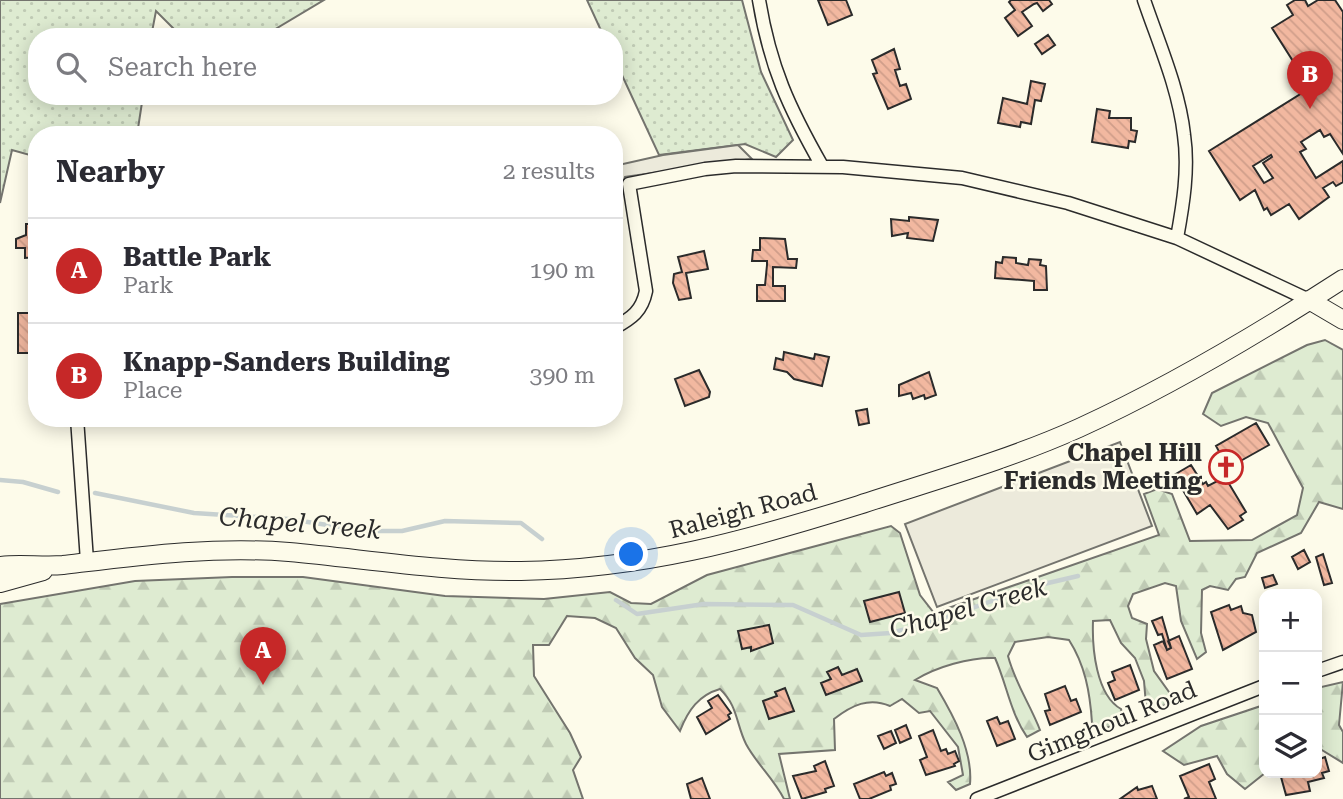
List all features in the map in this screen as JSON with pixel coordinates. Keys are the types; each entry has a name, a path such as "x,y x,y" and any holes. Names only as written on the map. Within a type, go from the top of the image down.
{"main road":[{"name":"Raleigh Road","path":"0,566 60,565 186,551 250,551 460,570 521,571 638,562 691,552 745,540 937,480 1076,430 1160,389 1343,279"},
{"path":"1309,300 1343,320"},
{"name":"Raleigh Road","path":"0,583 60,565"}],"street":[{"path":"759,0 770,55 780,86 822,166"},
{"path":"1144,0 1176,96 1185,138 1185,183 1177,239"},
{"path":"623,323 632,318 643,305 646,291 629,184 705,169 822,166 962,178 1068,203 1177,239 1309,300"},
{"path":"78,427 87,561"},
{"path":"1322,669 1343,662"},
{"name":"Gimghoul Road","path":"976,799 1259,688"}],"green space":[{"path":"0,0 324,0 277,28 173,28 156,11 153,28 28,28 28,105 142,105 138,126 28,126 28,154 12,150 0,203"},
{"path":"587,0 742,0 761,72 793,140 776,157 745,144 659,155 623,77 623,28 600,28"},
{"path":"1325,340 1343,350 1343,509 1319,502 1301,533 1257,553 1245,577 1236,579 1228,590 1210,586 1202,590 1201,633 1206,652 1197,659 1181,621 1176,586 1165,583 1133,594 1128,606 1132,618 1147,624 1146,639 1154,671 1174,699 1154,712 1146,705 1144,681 1135,658 1121,643 1110,620 1093,621 1093,644 1101,682 1106,693 1121,709 1124,721 1104,729 1092,723 1086,679 1069,640 1048,637 1015,642 1008,656 1040,730 1027,737 1017,718 995,658 954,664 915,680 937,688 961,734 968,759 970,784 956,790 948,782 963,775 958,747 930,711 919,713 902,699 890,706 875,702 861,704 834,719 835,750 779,754 790,799 784,799 746,744 734,709 720,689 695,704 680,731 662,707 653,675 635,658 616,628 595,618 567,616 549,645 533,645 534,676 570,733 581,757 573,770 583,799 0,799 0,604 135,581 303,577 445,596 544,599 610,592 631,603 651,604 707,575 891,526 900,533 920,595 934,613 1159,535 1144,494 1157,489 1172,494 1190,541 1252,540 1297,515 1303,488 1268,423 1246,417 1221,426 1203,414 1212,393 1307,345"},
{"path":"1343,682 1339,725 1343,732 1343,763 1322,750 1322,687"},
{"path":"1259,707 1259,778 1245,789 1227,774 1217,756 1184,765 1163,751 1201,726"}],"shaded area":[{"path":"738,145 752,159 625,177 623,184 623,164 663,155"},
{"path":"1120,442 1152,526 937,607 905,524"}],"building":[{"path":"818,0 846,0 852,15 828,25"},
{"path":"1049,0 1052,4 1043,11 1037,3 1022,12 1032,26 1018,36 1005,18 1015,10 1009,2"},
{"path":"1295,0 1305,0 1308,6 1318,0 1335,0 1343,12 1343,154 1330,134 1324,137 1320,130 1301,142 1306,149 1300,152 1316,178 1343,161 1343,182 1336,186 1333,182 1323,188 1329,197 1299,219 1289,204 1271,215 1267,208 1264,210 1255,190 1240,200 1209,151 1310,88 1272,28 1293,15 1287,5","holes":["1271,155 1272,157 1263,163 1273,178 1264,183 1253,166"]},
{"path":"1048,35 1055,45 1042,54 1035,44"},
{"path":"894,49 900,69 895,70 900,86 906,84 911,99 888,109 873,74 877,73 872,60"},
{"path":"1031,81 1045,84 1041,101 1035,100 1031,124 1021,122 1020,127 998,123 1003,98 1027,104"},
{"path":"1097,109 1110,111 1109,118 1131,118 1131,130 1137,131 1135,142 1129,141 1128,148 1092,142"},
{"path":"909,217 938,220 933,241 907,238 908,233 892,236 891,219 909,221"},
{"path":"28,224 28,258 25,258 25,248 16,248 16,239 26,235"},
{"path":"760,238 785,239 788,259 797,259 796,268 773,267 773,286 785,286 785,301 757,301 757,285 765,285 767,265 767,261 752,261 753,250 760,250"},
{"path":"704,251 708,269 686,273 691,298 679,300 673,283 674,274 682,272 678,257"},
{"path":"1003,257 1016,258 1016,263 1028,265 1029,259 1041,260 1040,265 1046,266 1047,290 1034,290 1034,281 995,278 996,262 1002,263"},
{"path":"18,313 28,313 28,353 18,353"},
{"path":"784,352 814,359 815,354 829,357 822,386 794,379 787,372 774,369 776,358 783,360"},
{"path":"699,370 710,392 709,397 685,406 675,379"},
{"path":"929,372 936,395 925,399 924,395 913,399 911,393 899,396 899,385"},
{"path":"867,409 869,423 859,425 856,411"},
{"path":"1256,423 1269,445 1228,468 1216,446"},
{"path":"1191,465 1203,484 1206,482 1208,486 1225,477 1246,512 1240,516 1243,520 1228,529 1210,505 1197,514 1174,475"},
{"path":"1304,550 1310,562 1298,569 1292,557"},
{"path":"1323,554 1332,583 1324,585 1316,557"},
{"path":"1273,575 1277,584 1265,588 1262,578"},
{"path":"899,592 905,613 870,622 864,601"},
{"path":"1229,605 1231,610 1241,606 1243,613 1252,615 1256,632 1223,650 1211,612"},
{"path":"1162,617 1171,648 1167,650 1162,634 1158,635 1152,621"},
{"path":"769,625 773,643 751,651 751,647 742,649 738,631"},
{"path":"1179,636 1192,669 1167,679 1154,645 1163,641 1167,650 1171,648 1168,641"},
{"path":"1130,665 1139,690 1115,700 1108,683 1115,680 1112,672"},
{"path":"838,667 842,675 857,669 862,681 826,695 821,683 831,679 827,672"},
{"path":"1065,686 1071,701 1076,699 1081,712 1050,725 1045,711 1050,710 1045,694"},
{"path":"785,688 794,711 769,719 763,701 777,696 775,692"},
{"path":"718,695 731,713 728,715 730,719 706,734 697,717 712,708 708,701"},
{"path":"997,717 1000,724 1008,721 1015,739 997,746 987,721"},
{"path":"906,725 911,738 900,743 895,730"},
{"path":"933,730 941,751 946,749 948,754 955,751 959,761 955,766 926,775 920,760 927,757 919,736"},
{"path":"891,731 896,743 884,749 878,736"},
{"path":"1325,757 1329,771 1322,773 1322,758"},
{"path":"825,761 834,786 825,789 826,792 802,799 793,776 816,771 814,766"},
{"path":"1209,764 1215,779 1209,782 1216,799 1184,799 1189,797 1180,776"},
{"path":"884,772 886,776 892,773 896,784 890,786 891,790 869,799 860,799 854,784"},
{"path":"1322,773 1324,778 1308,782 1310,791 1286,795 1281,778 1322,778"},
{"path":"702,778 710,799 691,799 687,784"},
{"path":"1152,786 1157,799 1120,799 1137,787 1138,790"}],"waterway":[{"name":"Chapel Creek","path":"0,480 23,482 58,492"},
{"name":"Chapel Creek","path":"95,493 194,513 288,519 367,531 402,531 445,521 521,523 542,539"},
{"name":"Chapel Creek","path":"616,600 637,614 704,604 793,605 861,635 891,633 936,621 1031,587 1078,576"}],"place":[{"name":"Knapp-Sanders Building","path":"1310,109"},
{"name":"Chapel Hill Friends Meeting","path":"1226,467"},
{"name":"Battle Park","path":"263,685"}]}
